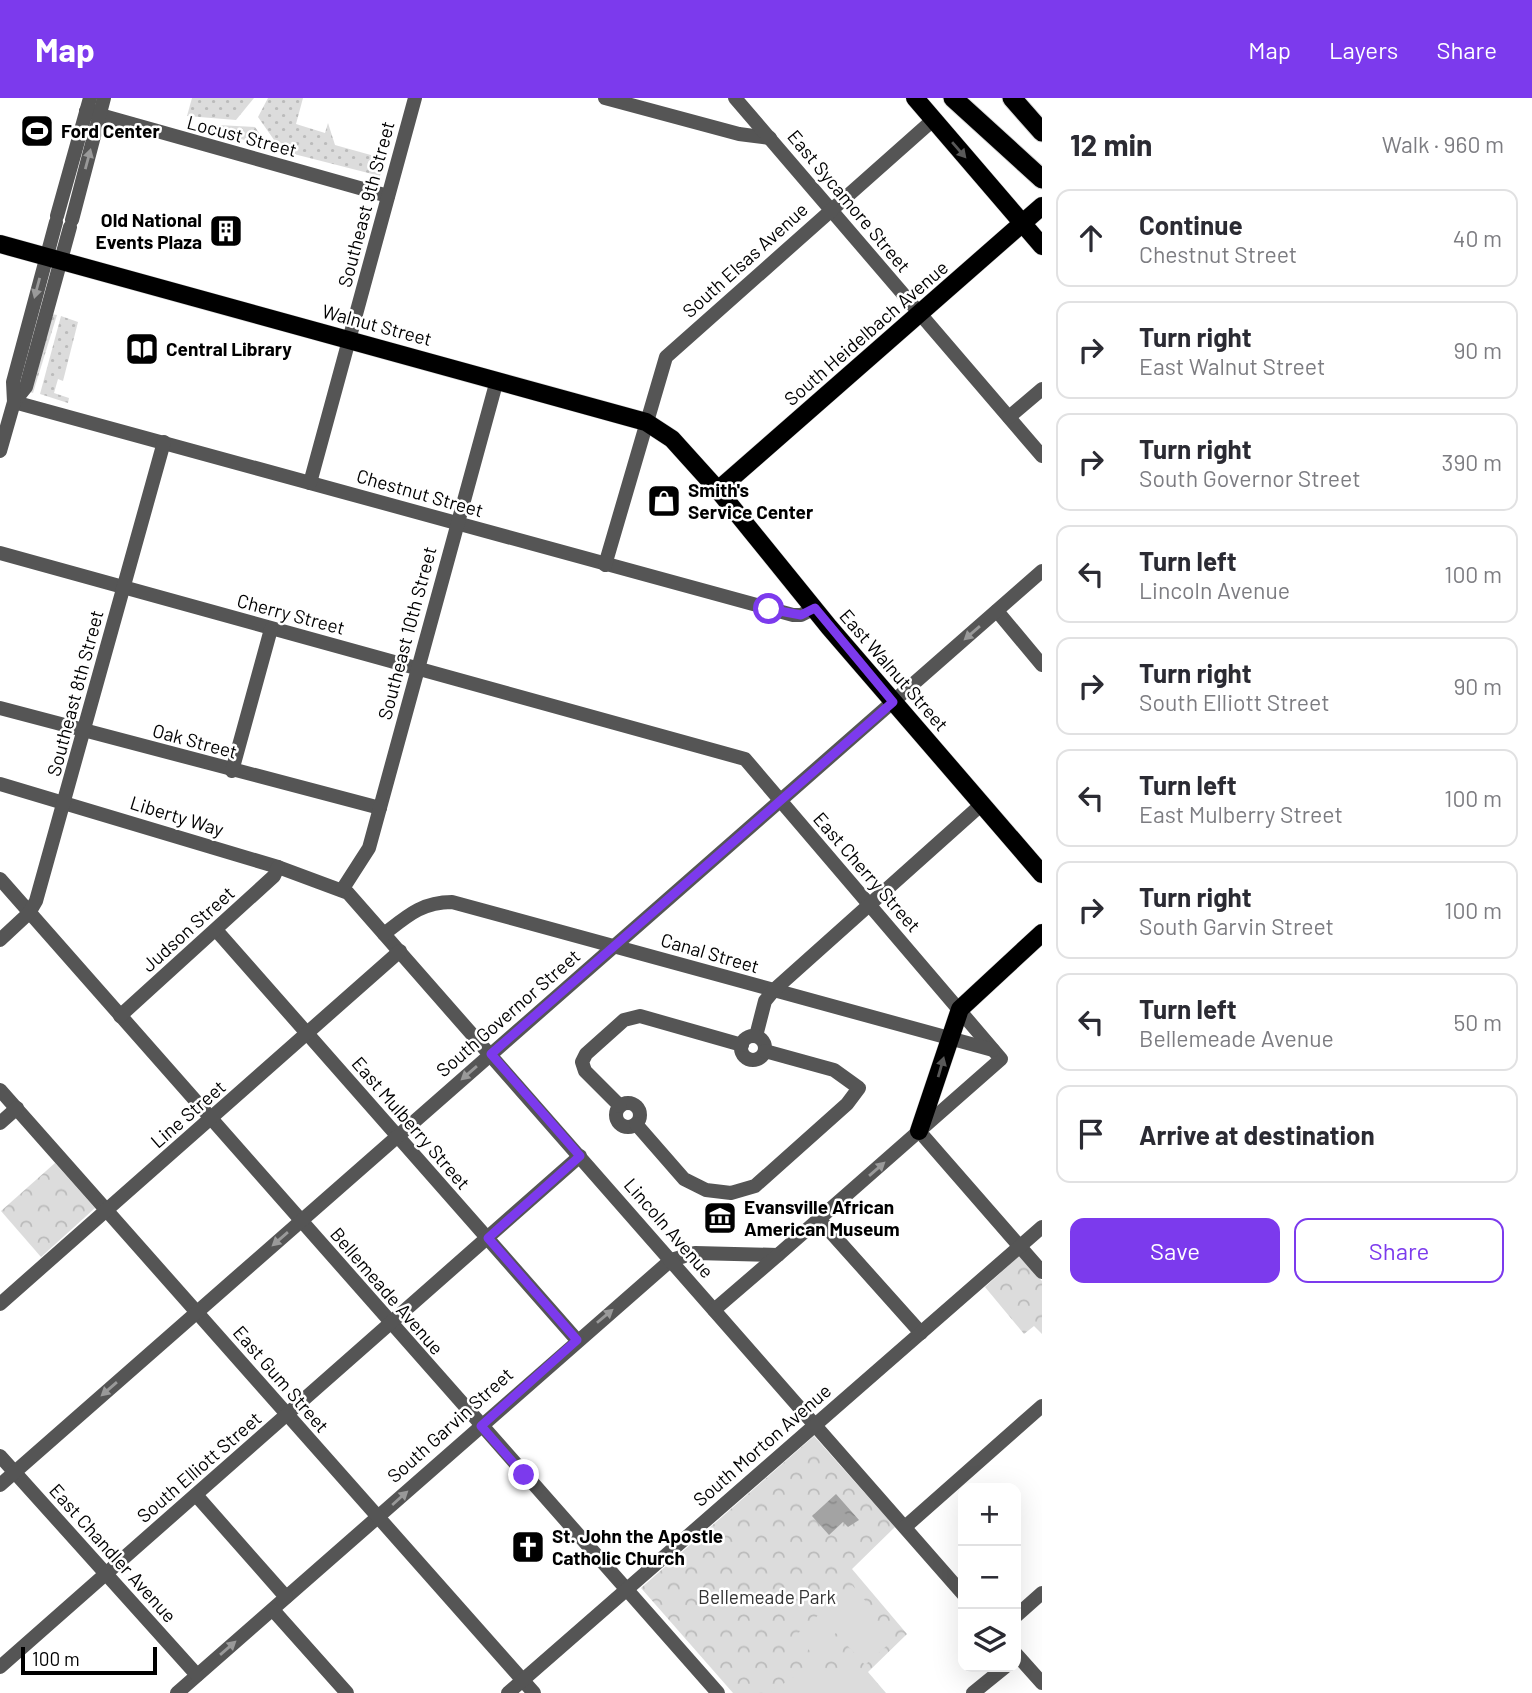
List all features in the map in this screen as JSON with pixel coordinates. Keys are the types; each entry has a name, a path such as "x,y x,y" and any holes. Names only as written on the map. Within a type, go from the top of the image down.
{"highway":[{"path":"953,98 1042,179"},
{"path":"1012,98 1042,132"}],"main road":[{"path":"915,98 1042,246"},
{"name":"South Heidelbach Avenue","path":"718,490 1042,206"},
{"name":"Walnut Street","path":"0,244 646,422 672,439 718,490"},
{"name":"East Walnut Street","path":"718,490 893,702 1042,874"},
{"path":"919,1132 930,1106 960,1009 1042,933"}],"street":[{"path":"0,451 14,402 26,387 53,259 92,108 104,98"},
{"name":"Southeast 9th Street","path":"310,482 415,98"},
{"path":"605,98 739,134 770,138"},
{"name":"East Sycamore Street","path":"736,98 1042,456"},
{"name":"Locust Street","path":"92,108 388,196"},
{"name":"South Elsas Avenue","path":"604,565 666,357 933,120"},
{"name":"Southeast 10th Street","path":"342,890 369,848 497,380"},
{"path":"1009,417 1042,389"},
{"name":"Chestnut Street","path":"14,402 793,615 801,615 815,608"},
{"name":"Southeast 8th Street","path":"0,940 29,913 36,901 164,442"},
{"name":"Cherry Street","path":"0,553 573,711"},
{"name":"South Governor Street","path":"0,1485 1042,572"},
{"path":"997,611 1042,665"},
{"path":"232,771 271,629"},
{"name":"Oak Street","path":"0,708 380,808"},
{"name":"East Cherry Street","path":"573,711 739,757 781,800 993,1050"},
{"name":"Liberty Way","path":"0,784 278,867 342,890"},
{"path":"756,1036 765,1001 774,990 982,804"},
{"name":"Judson Street","path":"120,1016 217,931 274,876 278,867"},
{"name":"Bellemeade Avenue","path":"0,878 390,1324 718,1693"},
{"name":"Lincoln Avenue","path":"342,890 491,1054 958,1588"},
{"name":"Canal Street","path":"384,934 419,907 434,902 452,902 993,1050"},
{"name":"East Mulberry Street","path":"217,931 577,1340"},
{"name":"Line Street","path":"0,1304 400,951"},
{"path":"742,1045 640,1016 629,1017 586,1054 582,1062 585,1071 620,1106 616,1115 619,1123 628,1127 636,1124 684,1179 694,1186 718,1193 755,1186 848,1104 859,1088 834,1070 765,1051"},
{"path":"756,1036 763,1042 765,1051 759,1058 750,1059 743,1054 742,1045 747,1037 756,1036"},
{"path":"714,1310 1001,1059 993,1050"},
{"name":"East Gum Street","path":"0,1090 534,1693"},
{"path":"0,1123 17,1108"},
{"path":"919,1132 1042,1272"},
{"name":"South Elliott Street","path":"0,1667 580,1156"},
{"path":"819,1219 921,1333"},
{"name":"South Morton Avenue","path":"508,1693 1042,1227"},
{"name":"South Garvin Street","path":"177,1693 671,1260 695,1253 778,1255"},
{"path":"905,1527 1042,1406"},
{"name":"East Chandler Avenue","path":"0,1456 197,1675"},
{"path":"196,1495 286,1597"},
{"path":"1021,1612 1042,1593"},
{"path":"272,1610 347,1693"},
{"path":"1021,1661 1042,1684"},
{"path":"973,1693 999,1672"}],"green space":[{"path":"192,98 254,98 236,120 187,116"},
{"path":"268,98 303,98 296,124 325,133 328,123 335,145 385,159 380,176 286,152 279,147 258,117"},
{"path":"199,124 255,127 269,147 199,127"},
{"path":"51,314 57,315 33,393 30,392"},
{"path":"61,316 78,322 63,381 58,379 54,393 69,398 68,403 40,394"},
{"path":"55,1163 95,1208 41,1257 1,1211"},
{"path":"1020,1255 1042,1281 1042,1334 1034,1326 1024,1334 985,1287"},
{"name":"Bellemeade Park","path":"814,1436 895,1527 852,1569 907,1634 868,1672 886,1693 733,1693 641,1588"},
{"path":"852,1585 868,1604 864,1609 892,1641 865,1665 836,1633 831,1637 840,1647 821,1664 796,1635"},
{"path":"834,1668 867,1674 883,1693 768,1693 796,1676"}],"water":[{"path":"836,1494 859,1520 848,1527 843,1522 829,1535 812,1516"}],"place":[{"name":"Ford Center","path":"37,131"},
{"name":"Old National Events Plaza","path":"226,231"},
{"name":"Central Library","path":"142,349"},
{"name":"Smith's Service Center","path":"664,501"},
{"name":"Evansville African American Museum","path":"720,1218"},
{"name":"St. John the Apostle Catholic Church","path":"528,1547"}],"route":[{"path":"524,1475 481,1426 577,1340 488,1238 580,1156 491,1054 893,702 815,608 801,615 769,609"}]}
